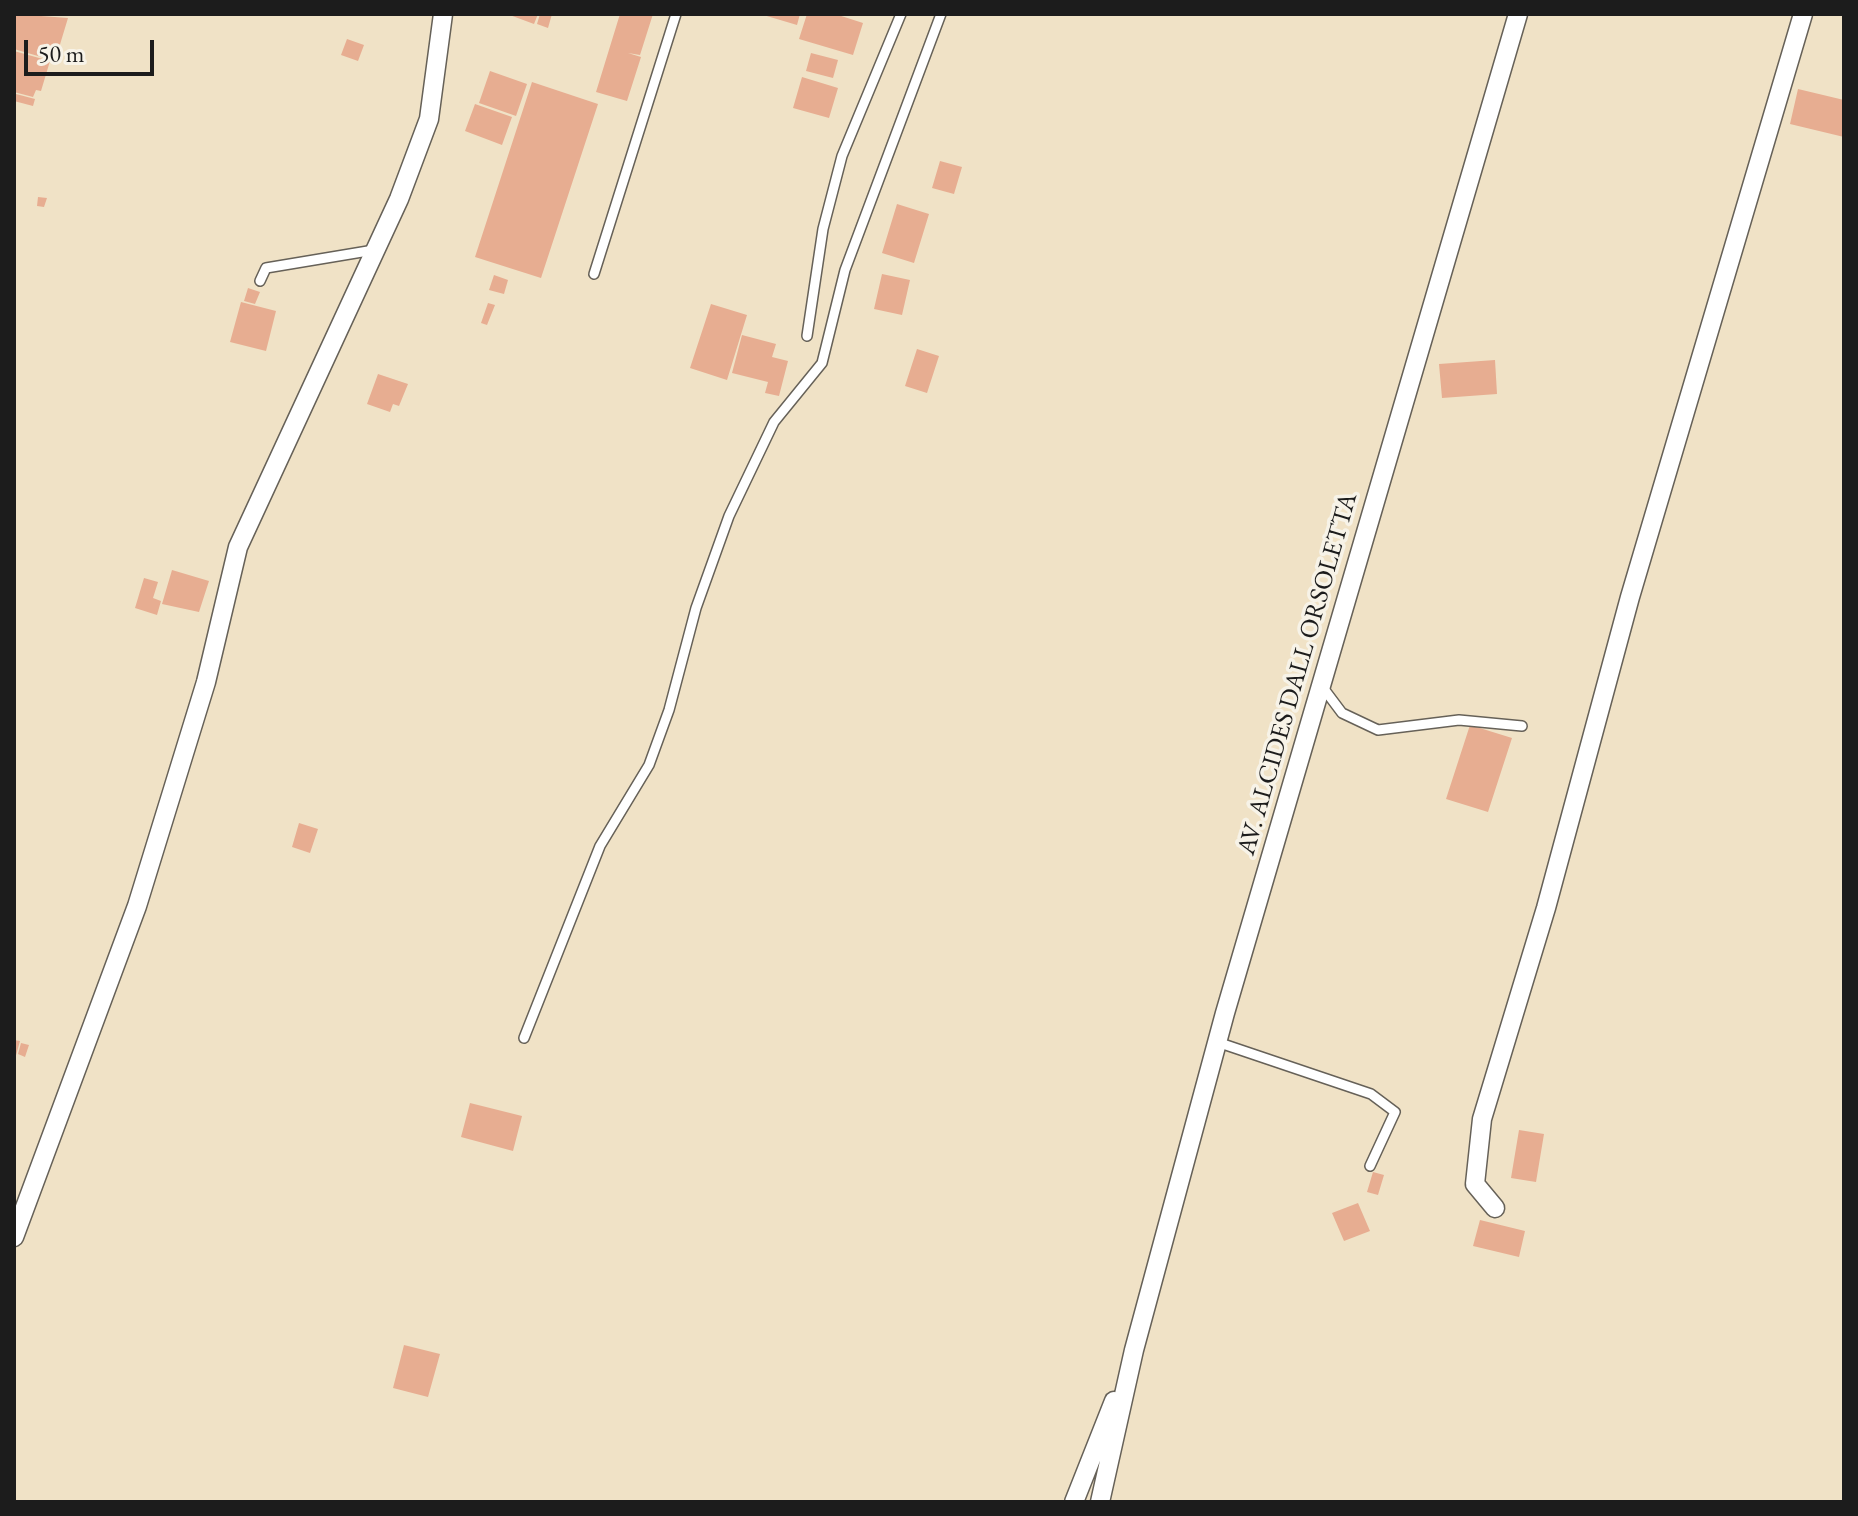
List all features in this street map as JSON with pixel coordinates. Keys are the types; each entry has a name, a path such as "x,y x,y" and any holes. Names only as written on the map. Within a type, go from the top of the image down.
{"street":[{"path":"14,1237 137,906 206,682 238,547 399,199 429,119 443,14"},
{"name":"AV. ALCIDES DALL ORSOLETTA","path":"1134,1350 1217,1042 1518,14"},
{"path":"1495,1208 1475,1184 1482,1119 1546,908 1630,597 1803,14"},
{"path":"1074,1502 1134,1350"},
{"path":"1100,1502 1134,1350"}],"lane":[{"path":"594,274 676,14"},
{"path":"807,336 823,229 842,156 901,14"},
{"path":"524,1038 600,846 649,765 669,710 696,608 729,516 774,422 822,363 845,270 941,14"},
{"path":"260,281 266,268 375,250"},
{"path":"1321,685 1342,713 1378,730 1459,720 1522,726"},
{"path":"1217,1042 1371,1094 1395,1112 1370,1166"}],"building":[{"path":"14,14 68,18 55,61 14,49"},
{"path":"507,14 538,14 534,24"},
{"path":"540,14 552,14 548,28 537,24"},
{"path":"620,14 653,14 640,55 628,53 641,57 627,101 596,92"},
{"path":"760,14 800,14 797,25"},
{"path":"807,14 835,14 863,23 853,55 799,39"},
{"path":"347,39 364,45 358,61 341,55"},
{"path":"14,51 50,61 41,91 36,90 33,97 14,92"},
{"path":"811,53 838,60 833,78 806,71"},
{"path":"490,71 527,84 516,116 479,103"},
{"path":"802,77 838,88 829,118 793,108"},
{"path":"532,82 598,104 541,278 475,257"},
{"path":"1798,89 1844,100 1844,137 1790,124"},
{"path":"16,94 35,99 33,106 14,101"},
{"path":"475,104 512,117 502,145 465,131"},
{"path":"940,161 962,167 954,194 932,188"},
{"path":"38,197 47,198 44,207 37,206"},
{"path":"897,204 929,214 914,263 882,253"},
{"path":"882,274 910,280 902,315 874,309"},
{"path":"494,275 508,280 504,294 489,290"},
{"path":"248,288 260,292 255,304 244,301"},
{"path":"241,302 276,311 266,351 230,342"},
{"path":"488,303 495,305 487,325 481,323"},
{"path":"711,304 747,315 727,380 690,368"},
{"path":"742,335 776,344 772,357 788,361 779,396 765,393 768,382 732,373"},
{"path":"917,349 939,356 927,393 905,386"},
{"path":"1495,360 1497,394 1442,398 1439,364"},
{"path":"378,374 408,384 399,406 393,404 390,412 367,404"},
{"path":"172,570 209,581 199,612 162,604"},
{"path":"144,578 158,582 153,598 161,601 157,615 135,608"},
{"path":"1470,725 1512,738 1488,812 1446,799"},
{"path":"299,823 318,829 310,853 292,847"},
{"path":"14,1040 20,1041 15,1059 14,1059"},
{"path":"21,1043 29,1045 25,1057 18,1054"},
{"path":"470,1103 522,1116 513,1151 461,1137"},
{"path":"1519,1130 1544,1134 1536,1182 1511,1178"},
{"path":"1373,1172 1384,1175 1378,1195 1367,1192"},
{"path":"1358,1203 1370,1231 1344,1241 1332,1213"},
{"path":"1480,1220 1525,1231 1519,1257 1473,1246"},
{"path":"404,1345 440,1354 428,1397 393,1388"}]}
